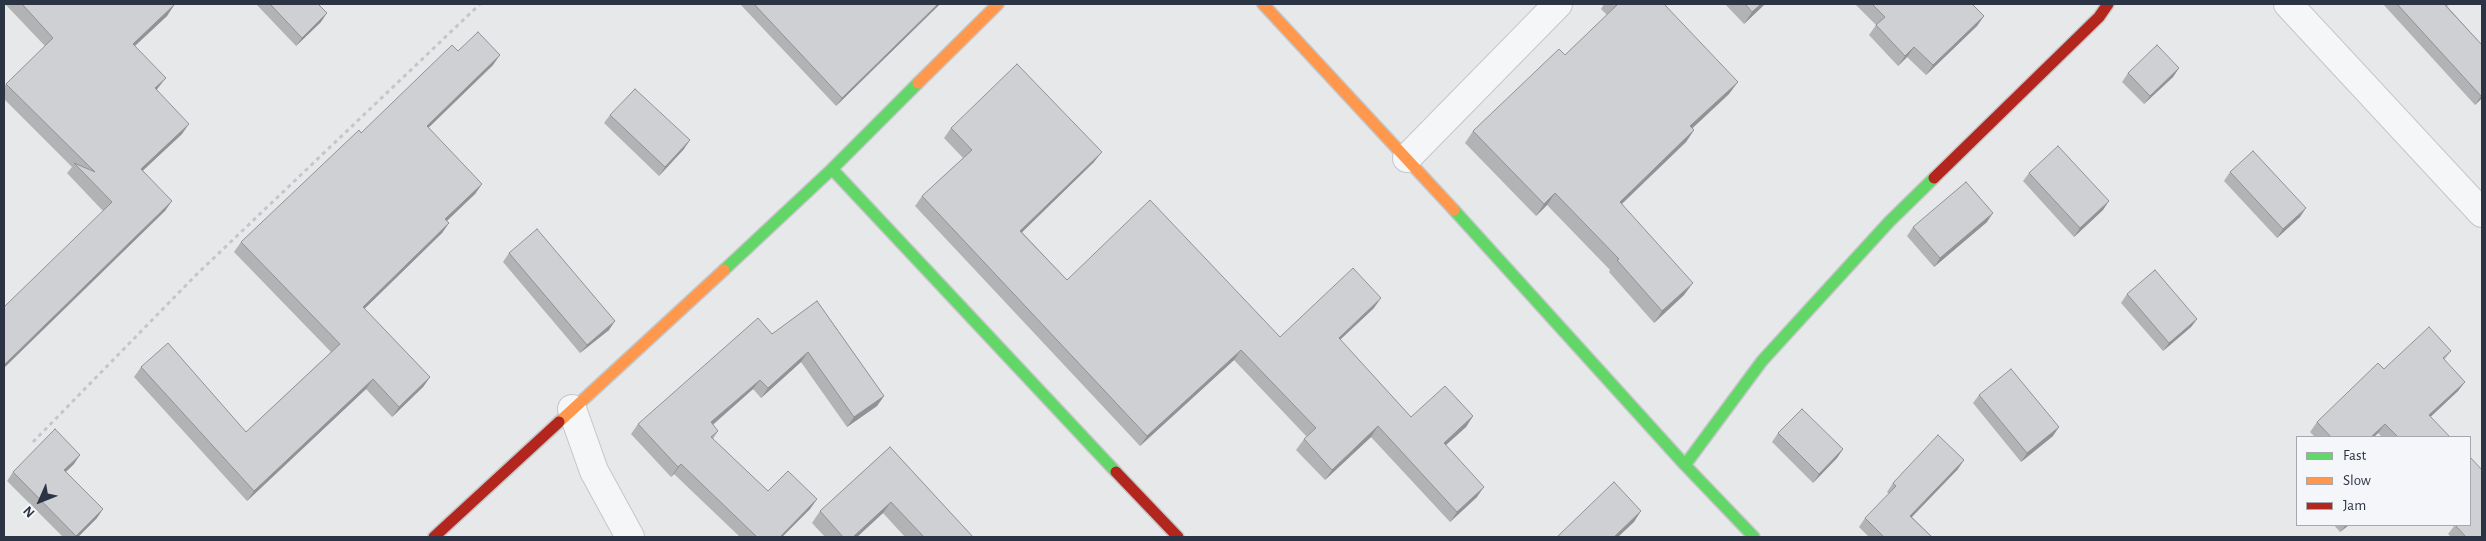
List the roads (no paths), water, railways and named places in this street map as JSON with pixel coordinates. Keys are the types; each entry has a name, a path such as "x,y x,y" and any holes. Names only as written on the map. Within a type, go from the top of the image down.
{"street":[{"path":"434,537 645,344 832,169 998,4"},
{"path":"1263,4 1407,158 1685,465 1754,537"},
{"path":"1407,158 1558,4"},
{"path":"1685,465 1762,361 1889,222 2099,17 2108,4"},
{"path":"2288,4 2482,213"},
{"path":"832,169 1178,537"},
{"path":"572,409 594,471 630,537"}]}
